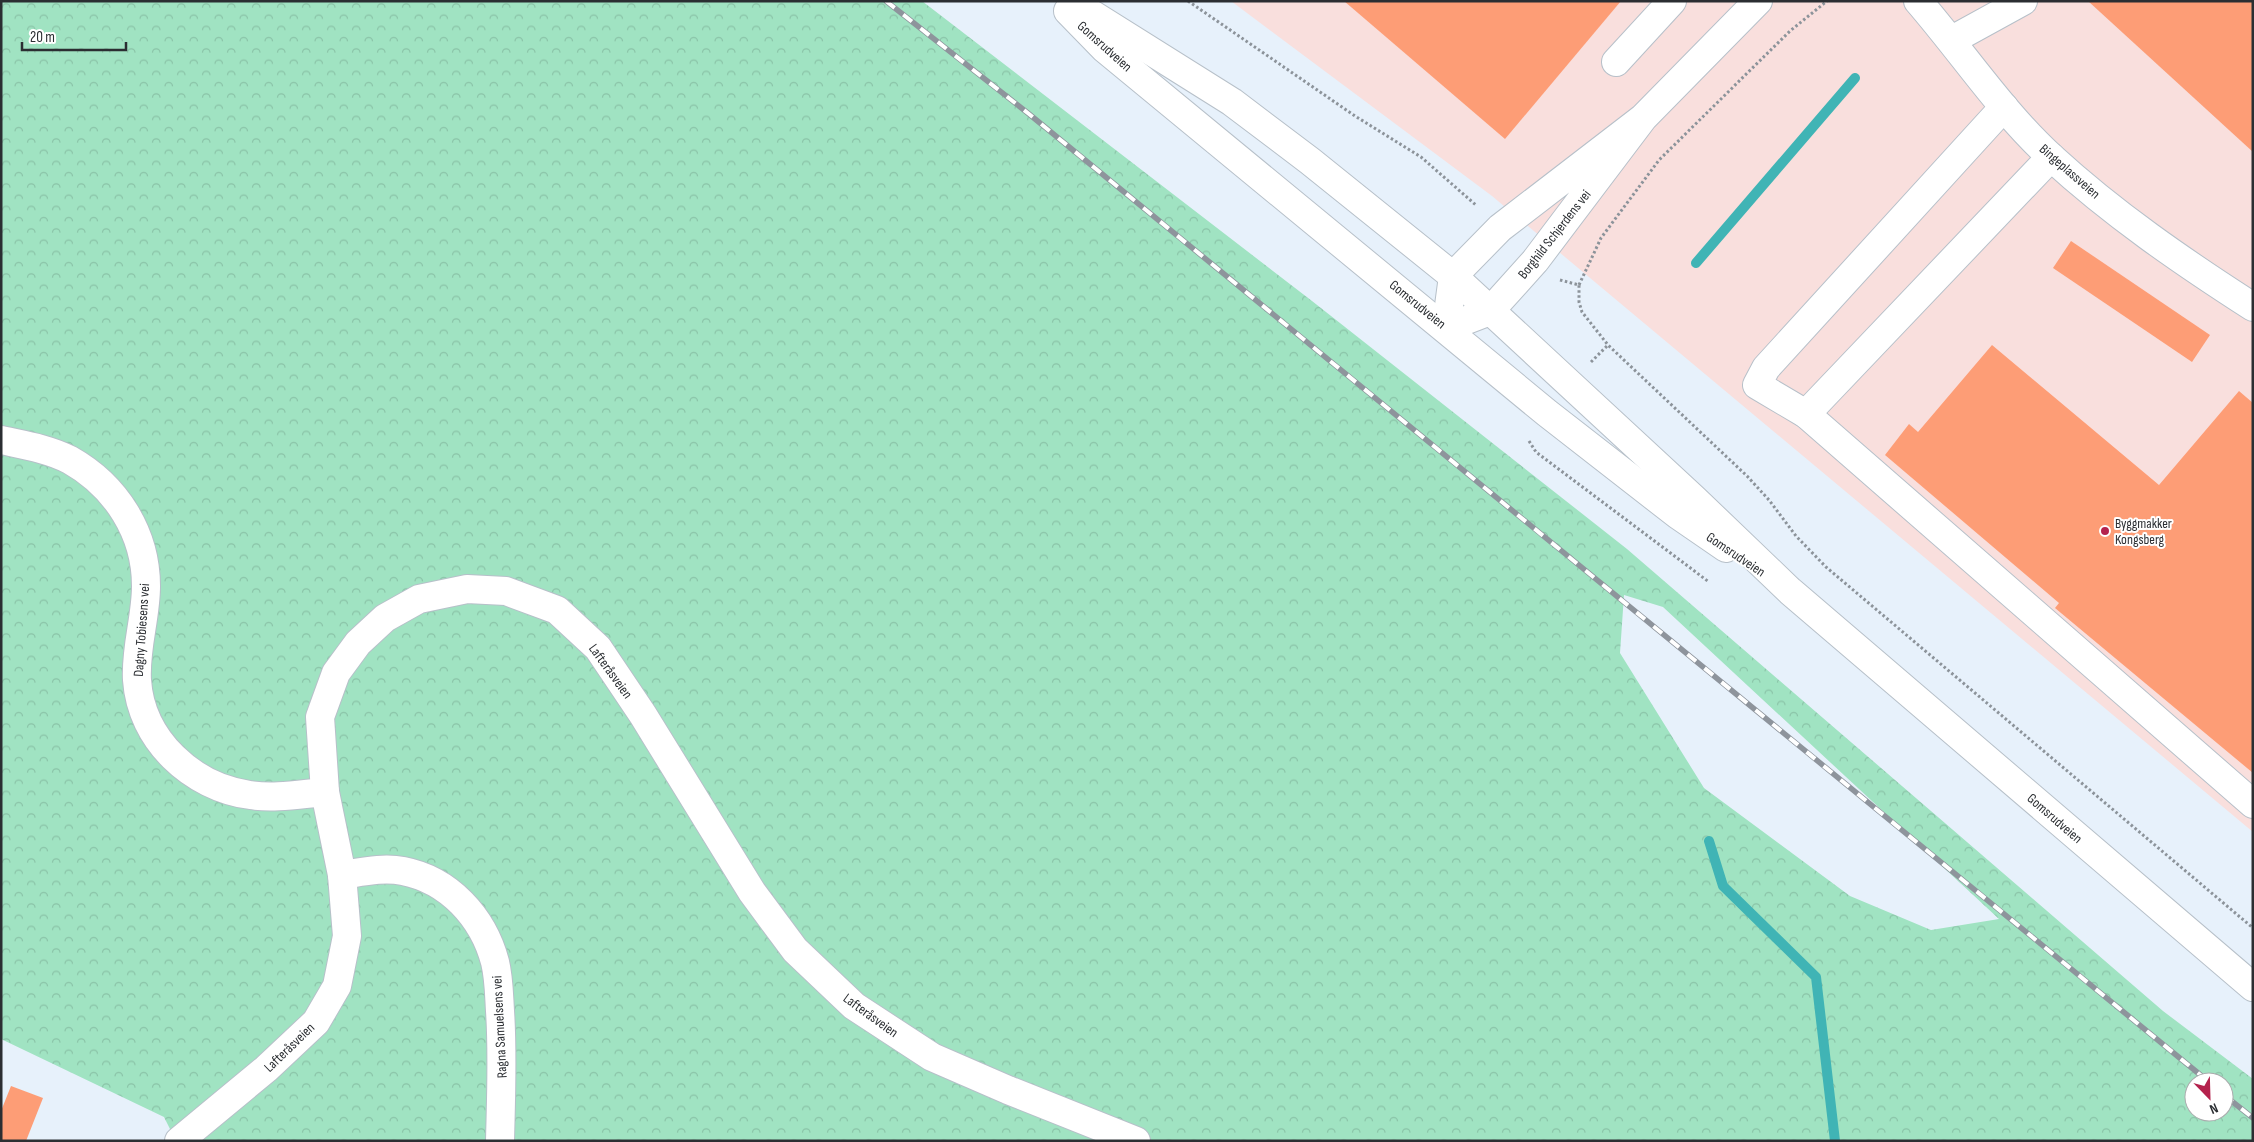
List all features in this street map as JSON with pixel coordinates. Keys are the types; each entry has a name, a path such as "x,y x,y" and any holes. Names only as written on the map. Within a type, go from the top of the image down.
{"street":[{"name":"Gomsrudveien","path":"1058,1 1105,48 1547,413 1678,515 1790,591"},
{"name":"Gomsrudveien","path":"1071,1 1232,102 1310,161 1453,276 1586,398 1790,591 2253,987"},
{"path":"1616,62 1672,1"},
{"name":"Borghild Schjerdens vei","path":"1446,328 1490,311 1535,261 1643,118 1758,1"},
{"name":"Bingeplassveien","path":"1918,1 1952,40 2004,107 2051,157 2132,224 2253,307"},
{"path":"1952,40 2023,1"},
{"path":"2004,107 1766,368 1757,385 1806,414 2253,804"},
{"name":"Borghild Schjerdens vei","path":"1453,276 1500,228 1643,118"},
{"path":"1806,414 2051,157"},
{"path":"1446,328 1453,276"},
{"name":"Dagny Tobiesens vei","path":"1,440 42,449 69,459 94,476 115,497 131,521 143,556 146,586 137,652 137,681 146,716 164,747 179,763 196,776 229,791 265,796 325,792"},
{"name":"Lafteråsveien","path":"179,1141 266,1069 316,1022 337,986 347,936 342,875 325,792 320,717 336,673 358,643 385,618 419,599 468,589 506,591 557,610 598,648 643,714 752,892 795,950 854,1006 932,1057 1008,1090 1136,1141"},
{"name":"Ragna Samuelsens vei","path":"342,875 375,869 402,870 431,879 452,892 470,912 486,938 495,962 499,993 502,1042 500,1141"}],"path":[{"path":"1188,1 1355,116 1421,157 1480,209"},
{"path":"1827,1 1790,31 1660,160 1601,238 1579,285 1579,302 1582,312 1598,334 1747,476 1769,500 1796,536 1826,567 2253,928"},
{"path":"1553,278 1579,285"}],"shaded area":[{"path":"1231,1 2253,1 2253,832 1492,196"}],"green space":[{"path":"1,1 922,1 1312,301 1627,549 2163,1011 2253,1079 2253,1141 176,1141 164,1117 1,1039","holes":["1624,595 1663,607 1999,919 1931,930 1850,896 1704,788 1620,653"]}],"building":[{"path":"1344,1 1621,1 1505,139"},
{"path":"2088,1 2253,1 2253,152"},
{"path":"2071,241 2210,335 2192,362 2053,268"},
{"path":"1992,345 2159,485 2239,391 2253,403 2253,773 2055,608 2059,603 1885,455 1909,424 1918,432"},
{"path":"11,1086 43,1098 26,1141 1,1141 1,1111"}],"waterway":[{"path":"1696,263 1855,78"},
{"path":"1709,841 1723,886 1816,977 1835,1141"}],"railway":[{"path":"886,1 1029,114 2197,1072"},
{"path":"2234,1103 2253,1118"}],"place":[{"name":"Byggmakker Kongsberg","path":"2105,531"}]}
